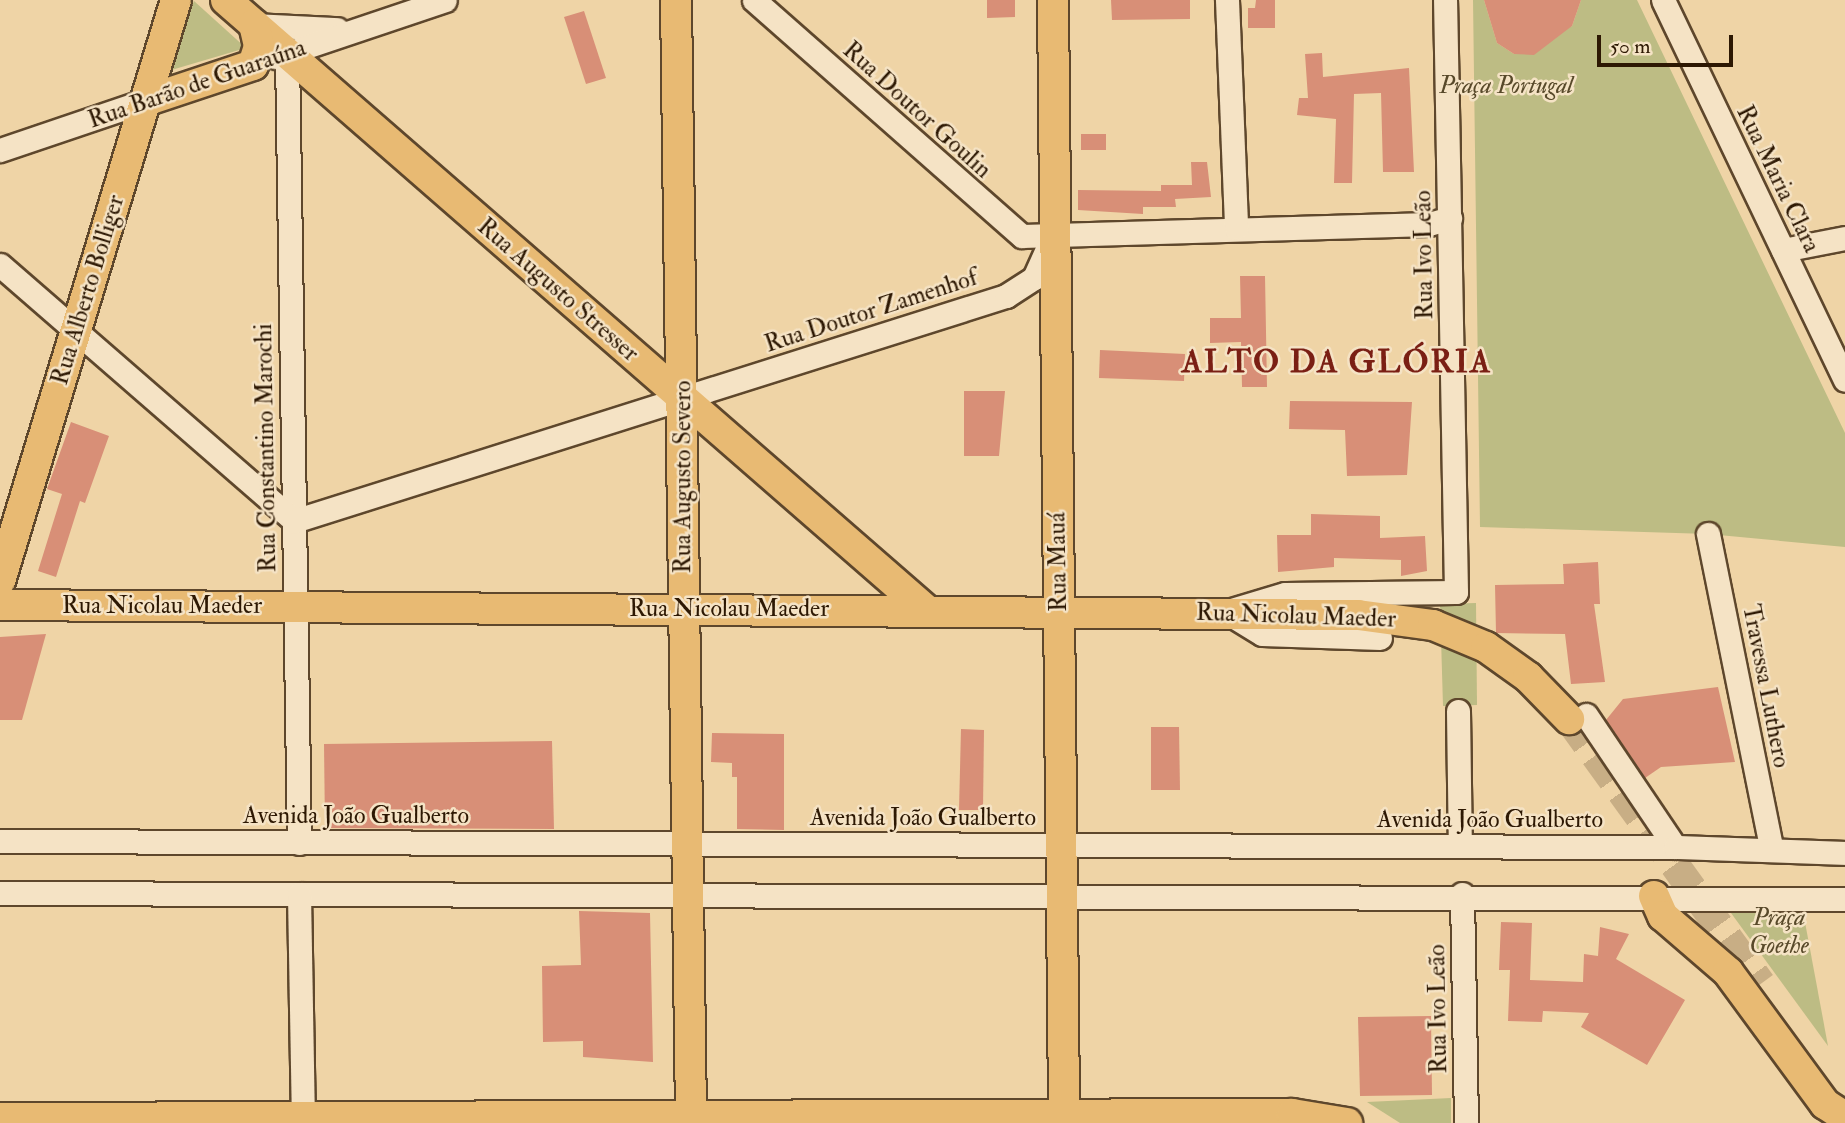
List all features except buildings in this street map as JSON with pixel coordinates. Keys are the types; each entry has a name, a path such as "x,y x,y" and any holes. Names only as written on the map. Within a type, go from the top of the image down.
{"main road":[{"name":"Rua Alberto Bolliger","path":"0,581 176,0"},
{"name":"Rua Augusto Stresser","path":"226,0 925,609"},
{"name":"Rua Augusto Severo","path":"676,0 691,1118"},
{"name":"Rua Mauá","path":"1053,0 1064,1119"},
{"path":"253,65 259,46 254,25"},
{"path":"160,53 163,77 176,91"},
{"name":"Rua Barão de Guaraúna","path":"145,101 253,65"},
{"name":"Rua Nicolau Maeder","path":"0,605 925,609 1226,612 1387,618 1457,633 1508,661 1577,717"},
{"path":"1654,896 1663,915 1728,972 1825,1104 1845,1117"},
{"path":"1761,984 1845,1101"},
{"path":"0,1118 303,1121 1064,1119 1293,1114 1347,1123"}],"street":[{"name":"Rua Barão de Guaraúna","path":"253,65 445,0"},
{"name":"Rua Doutor Goulin","path":"754,0 1011,229 1032,237 1055,231"},
{"path":"1227,0 1236,228"},
{"name":"Rua Ivo Leão","path":"1226,612 1285,594 1456,592 1445,0"},
{"name":"Rua Maria Clara","path":"1663,0 1845,380"},
{"name":"Rua Barão de Guaraúna","path":"254,25 320,30 395,17"},
{"name":"Rua Constantino Marochi","path":"287,53 299,842"},
{"name":"Rua Barão de Guaraúna","path":"0,150 145,101"},
{"path":"1055,231 1429,224 1450,218"},
{"name":"Rua Doutor Zamenhof","path":"294,521 1006,296 1034,278 1055,231"},
{"path":"1783,250 1845,238"},
{"path":"0,265 294,521"},
{"name":"Travessa Luthero","path":"1708,534 1772,847"},
{"path":"1226,612 1262,634 1380,638"},
{"path":"1458,711 1460,846"},
{"path":"1577,717 1675,847"},
{"name":"Avenida João Gualberto","path":"0,841 1772,847 1845,853"},
{"path":"0,893 1062,898 1462,894 1845,899"},
{"path":"299,894 303,1121"},
{"name":"Rua Ivo Leão","path":"1462,894 1466,1123"}],"green space":[{"name":"Praça Portugal","path":"1473,0 1484,0 1497,43 1514,54 1572,26 1581,0 1637,0 1845,433 1845,547 1708,534 1480,527"},
{"path":"194,1 246,48 168,71"},
{"path":"1476,603 1477,705 1443,706 1440,604"},
{"name":"Praça Goethe","path":"1723,902 1802,906 1828,1046"},
{"path":"1451,1098 1451,1123 1400,1123 1367,1102"}],"tunnel":[{"path":"1569,719 1761,984"}],"district":[{"name":"ALTO DA GLÓRIA","path":"1337,362"}]}
